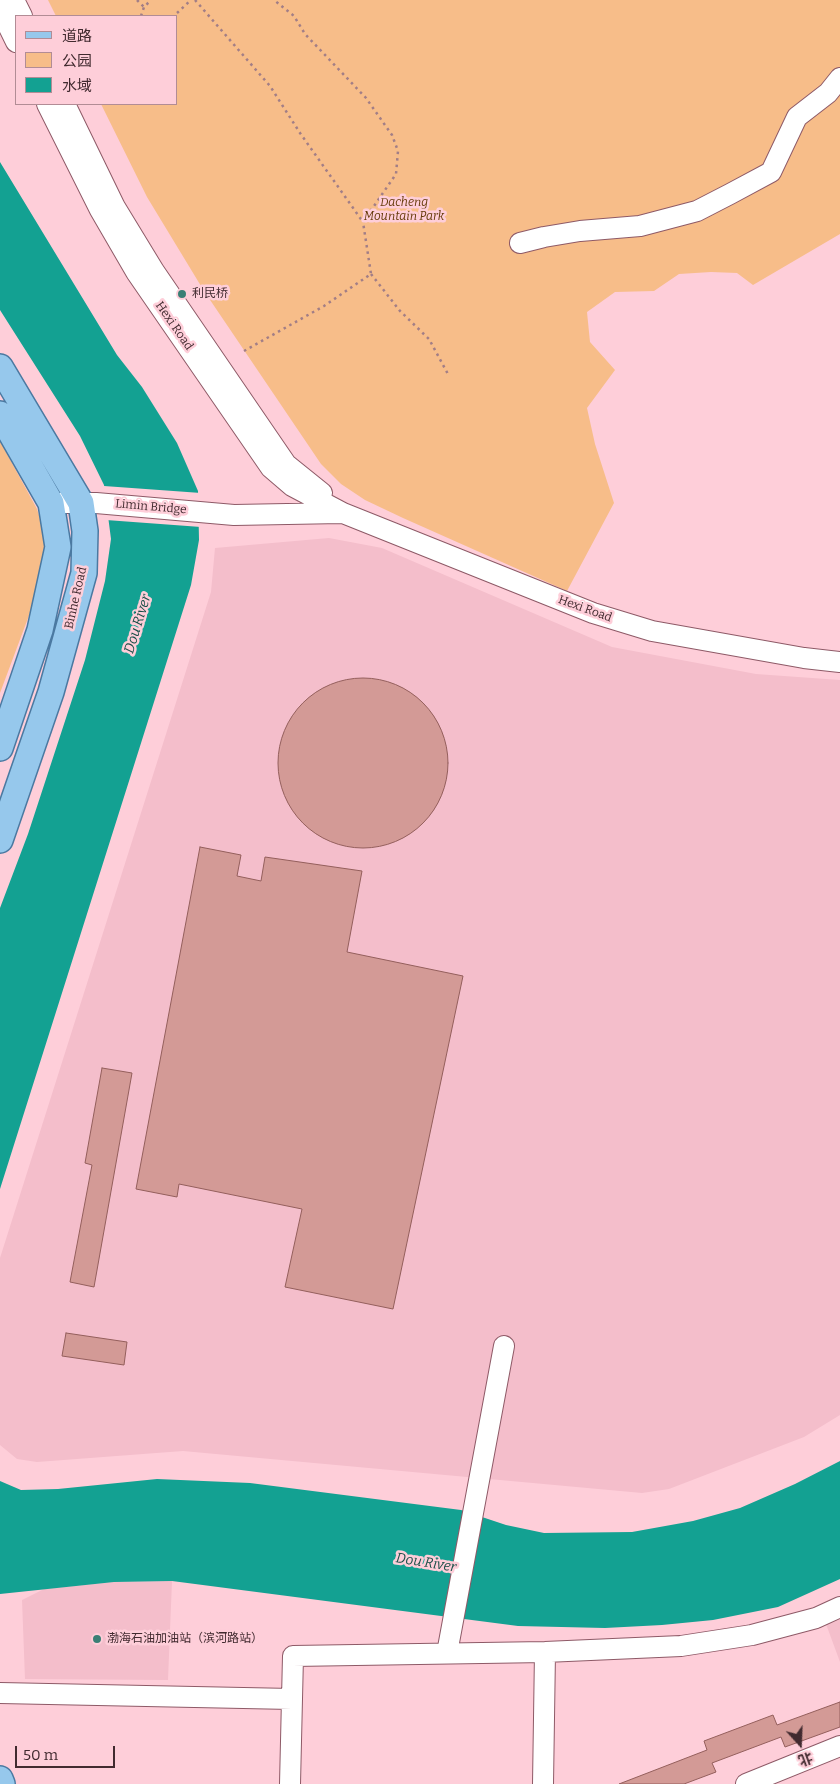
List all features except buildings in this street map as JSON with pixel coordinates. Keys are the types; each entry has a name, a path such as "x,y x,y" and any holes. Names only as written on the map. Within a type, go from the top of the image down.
{"main road":[{"name":"Binhe Road","path":"0,367 88,503 84,572 51,692 0,840"},
{"path":"0,414 51,503 58,547 40,630 0,748"},
{"path":"0,1779 2,1784"}],"street":[{"path":"14,0 22,15"},
{"path":"0,9 15,40"},
{"path":"520,243 580,231 640,226 697,211 730,194 771,172 797,117 828,92 840,78"},
{"name":"Hexi Road","path":"48,105 100,210 136,272 271,468 292,486 343,513 593,613 652,631 804,658 840,662"},
{"name":"Hexi Road","path":"65,105 115,207 154,271 286,464 311,482 343,513"},
{"name":"Limin Bridge","path":"51,503 88,503 234,515 343,513"},
{"path":"447,1653 504,1346"},
{"path":"290,1784 293,1656 545,1652 681,1646 752,1635 816,1618 840,1608"},
{"path":"543,1784 545,1652"},
{"path":"0,1693 292,1699"},
{"path":"746,1784 840,1746"}],"path":[{"path":"137,0 144,7"},
{"path":"141,15 144,7 151,0"},
{"path":"177,12 191,0"},
{"path":"195,0 270,86 300,134 363,222 371,274 400,311 429,339 450,376"},
{"path":"274,0 294,16 305,34 366,98 392,135 398,151 396,174 363,222"},
{"path":"244,350 324,306 371,274"}],"shaded area":[{"path":"329,538 382,548 612,647 756,674 840,680 840,1415 804,1437 669,1489 642,1493 183,1451 37,1462 17,1459 0,1445 0,1258 211,592 215,548"},
{"name":"渤海石油加油站（滨河路站）","path":"172,1581 168,1680 25,1679 22,1600 44,1589 114,1582"},
{"path":"840,1617 840,1662 826,1624"}],"green space":[{"name":"Dacheng Mountain Park","path":"48,0 840,0 840,234 753,285 737,273 679,274 654,291 615,292 587,312 590,342 615,370 587,408 595,444 614,503 567,591 365,500 341,484 321,464 204,291 147,197 101,105 178,105 178,15 56,15"},
{"path":"0,441 37,509 46,538 43,578 0,693"}],"water":[{"name":"Dou River","path":"0,162 117,355 142,387 177,443 198,491 199,540 191,585 0,1189 0,908 28,834 85,660 105,581 111,539 104,485 80,436 0,310"},
{"name":"Dou River","path":"840,1461 840,1579 778,1607 713,1620 605,1628 518,1626 172,1581 114,1582 0,1594 0,1481 21,1490 58,1489 157,1479 250,1483 461,1510 506,1525 544,1533 632,1532 693,1521 740,1508 795,1484"}],"pier":[{"path":"104,486 201,493 201,527 106,520 103,500"}],"place":[{"name":"利民桥","path":"182,294"},
{"name":"渤海石油加油站（滨河路站）","path":"97,1639"}]}
